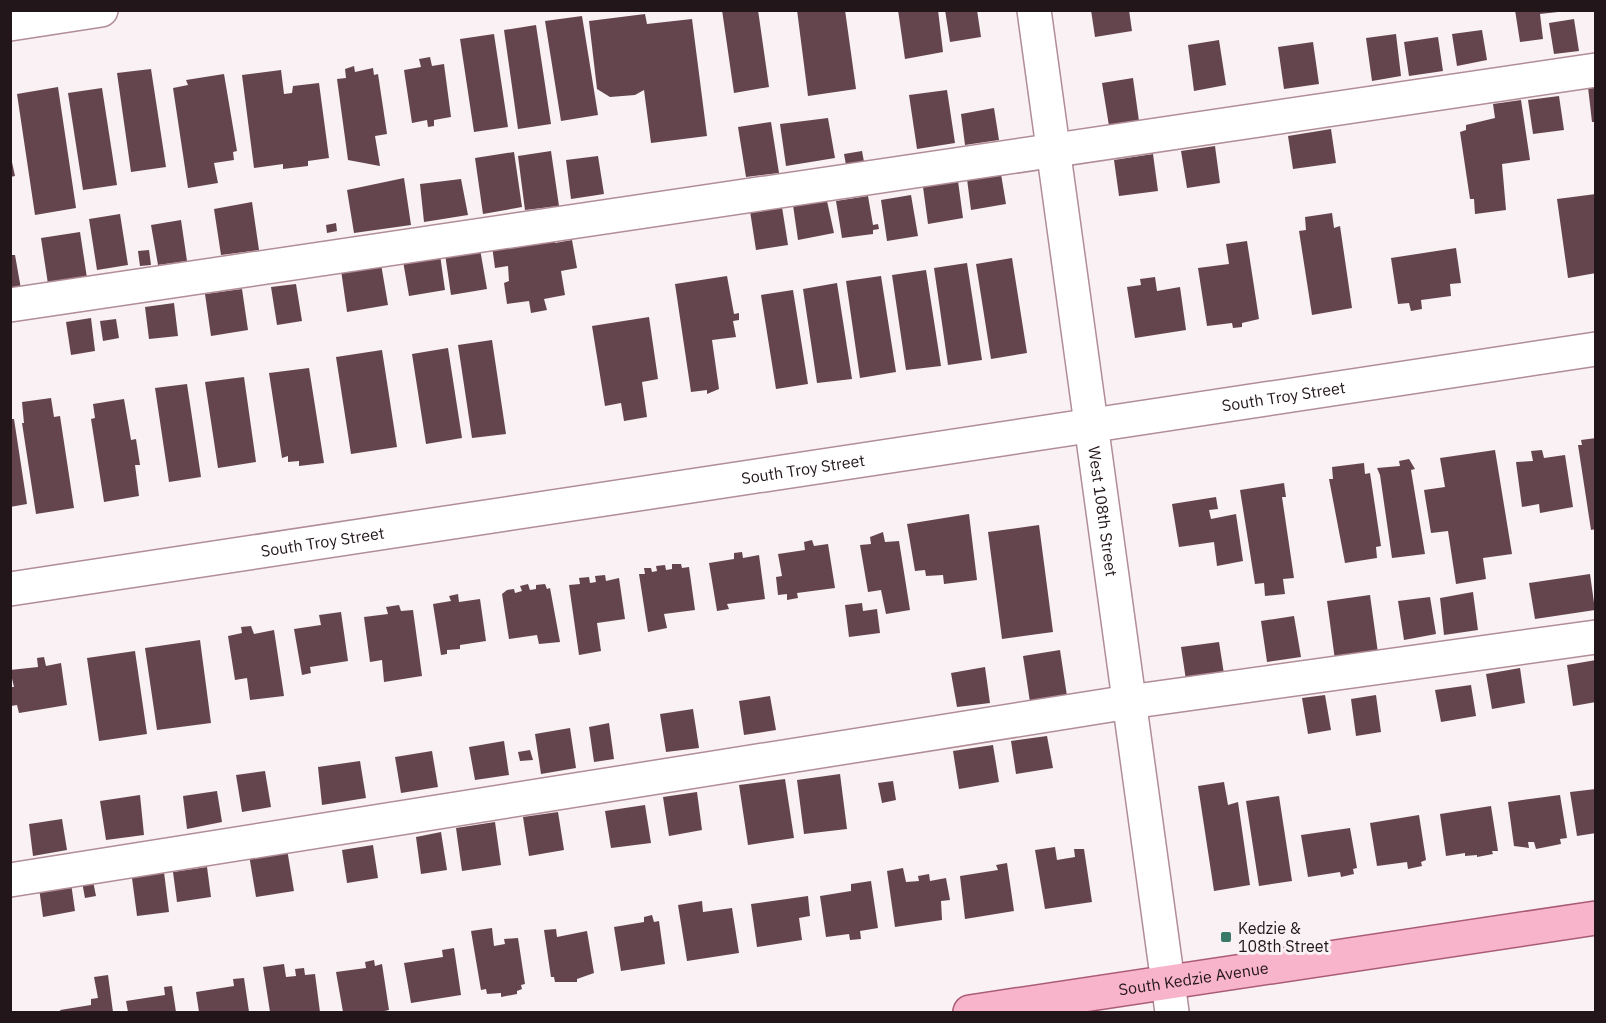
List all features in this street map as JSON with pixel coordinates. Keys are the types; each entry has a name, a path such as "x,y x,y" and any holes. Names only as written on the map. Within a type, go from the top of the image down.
{"main road":[{"name":"South Kedzie Avenue","path":"970,1012 1170,998 1596,918"}],"street":[{"path":"10,24 101,10"},
{"name":"West 108th Street","path":"1034,10 1170,998"},
{"path":"10,305 1596,70"},
{"name":"South Troy Street","path":"10,590 1596,348"},
{"path":"10,880 1129,702 1596,637"}],"building":[{"path":"722,10 758,10 769,87 734,93"},
{"path":"797,10 845,10 856,89 808,96"},
{"path":"898,10 938,10 943,52 905,59"},
{"path":"945,10 977,10 981,37 950,42"},
{"path":"1091,10 1129,10 1132,31 1095,37"},
{"path":"1515,10 1558,10 1558,12 1540,14 1543,39 1520,42"},
{"path":"645,14 647,24 692,19 707,136 651,143 644,90 635,95 610,97 597,89 589,21"},
{"path":"582,16 598,115 561,121 545,21"},
{"path":"1574,19 1579,51 1554,54 1549,23"},
{"path":"536,25 551,124 518,129 504,30"},
{"path":"1482,30 1487,60 1457,66 1452,34"},
{"path":"494,34 508,127 474,132 460,39"},
{"path":"1396,34 1401,76 1372,81 1366,38"},
{"path":"1438,37 1443,71 1409,76 1404,42"},
{"path":"1219,40 1226,85 1194,91 1188,45"},
{"path":"1313,42 1319,84 1284,89 1278,47"},
{"path":"430,57 432,66 444,64 451,117 434,120 434,126 428,127 427,120 412,123 404,70 421,67 419,59"},
{"path":"354,66 355,72 373,68 374,75 378,74 387,134 375,136 380,166 348,160 337,79 346,78 345,69"},
{"path":"151,69 166,167 131,172 117,73"},
{"path":"281,70 284,94 292,93 293,86 319,83 329,158 308,161 308,166 283,169 283,164 254,168 242,75"},
{"path":"224,74 237,151 233,152 234,160 214,163 218,183 188,188 173,88 188,85 186,80"},
{"path":"1133,78 1139,121 1109,126 1102,83"},
{"path":"1596,86 1596,122 1592,122 1588,87"},
{"path":"58,87 76,208 35,215 17,94"},
{"path":"102,88 117,185 83,190 68,93"},
{"path":"947,90 955,143 917,149 909,95"},
{"path":"1559,96 1564,130 1533,134 1528,100"},
{"path":"1521,100 1530,160 1502,164 1506,210 1475,214 1474,199 1470,199 1460,132 1466,130 1466,125 1495,118 1493,104"},
{"path":"994,108 999,140 965,145 961,114"},
{"path":"828,118 835,158 786,166 780,124"},
{"path":"771,122 779,173 746,177 738,127"},
{"path":"1331,129 1336,163 1293,169 1288,136"},
{"path":"1215,146 1220,183 1187,188 1181,151"},
{"path":"551,151 559,206 525,210 518,156"},
{"path":"862,151 864,162 846,165 844,154"},
{"path":"514,152 522,207 483,214 475,158"},
{"path":"10,153 15,176 10,177"},
{"path":"1153,154 1158,191 1119,196 1114,160"},
{"path":"598,156 604,194 571,199 566,160"},
{"path":"1001,174 1006,204 971,210 967,179"},
{"path":"404,178 411,225 354,233 347,190"},
{"path":"461,179 468,215 424,222 420,184"},
{"path":"958,181 963,218 928,224 923,187"},
{"path":"1596,194 1596,273 1568,278 1557,199"},
{"path":"911,195 918,236 887,241 881,200"},
{"path":"868,196 873,225 878,224 879,229 873,230 873,234 842,238 836,201"},
{"path":"827,201 834,233 798,240 793,205"},
{"path":"252,202 259,250 221,255 214,209"},
{"path":"782,207 788,245 756,250 750,211"},
{"path":"1332,213 1334,228 1340,226 1352,308 1312,315 1299,231 1306,230 1305,217"},
{"path":"120,214 128,265 97,270 89,219"},
{"path":"181,220 187,261 158,265 151,225"},
{"path":"336,223 337,231 327,233 326,225"},
{"path":"80,232 87,278 48,284 41,238"},
{"path":"554,237 555,243 572,240 577,268 561,271 565,295 544,299 547,310 531,313 529,301 507,304 504,283 509,281 508,266 495,268 492,246"},
{"path":"1247,241 1259,319 1242,323 1242,327 1233,328 1232,323 1207,326 1198,268 1229,264 1226,244"},
{"path":"1456,248 1461,283 1450,284 1451,296 1421,300 1422,309 1411,311 1409,303 1398,304 1391,258"},
{"path":"480,249 487,289 451,295 445,254"},
{"path":"149,250 151,265 140,266 138,251"},
{"path":"10,255 15,255 21,289 10,291"},
{"path":"440,255 445,290 409,296 403,261"},
{"path":"1012,258 1027,353 991,359 976,264"},
{"path":"967,263 982,360 948,365 934,268"},
{"path":"381,264 388,305 347,312 341,270"},
{"path":"926,270 941,366 906,370 892,275"},
{"path":"727,276 734,314 739,313 739,320 733,321 736,337 712,340 719,389 707,394 707,390 691,392 675,284"},
{"path":"881,276 896,372 860,378 846,281"},
{"path":"1155,277 1157,291 1180,287 1186,330 1135,338 1127,287 1141,285 1140,279"},
{"path":"837,283 852,379 817,383 803,289"},
{"path":"296,284 302,321 277,325 271,287"},
{"path":"242,289 248,330 211,336 205,294"},
{"path":"793,290 808,384 776,389 761,295"},
{"path":"174,303 178,336 149,339 145,307"},
{"path":"649,317 658,379 642,382 647,417 624,421 621,403 605,406 592,326"},
{"path":"91,318 95,351 71,355 66,322"},
{"path":"116,319 119,338 103,341 100,321"},
{"path":"492,340 506,434 472,438 458,345"},
{"path":"448,348 462,438 426,444 412,354"},
{"path":"382,350 397,447 351,454 336,357"},
{"path":"309,368 324,463 299,466 299,461 288,462 288,456 282,458 269,373"},
{"path":"244,377 256,462 218,468 205,382"},
{"path":"187,384 201,477 169,482 155,388"},
{"path":"51,398 54,417 60,416 74,508 36,514 22,423 24,423 22,402"},
{"path":"124,399 131,440 136,439 140,465 135,465 139,496 104,502 91,419 95,418 93,404"},
{"path":"10,419 14,419 27,504 10,507"},
{"path":"1596,438 1596,529 1591,530 1578,445 1582,445 1581,440"},
{"path":"1495,450 1512,554 1483,558 1486,579 1456,584 1448,531 1431,533 1424,490 1445,487 1440,458"},
{"path":"1542,450 1544,458 1565,455 1573,507 1540,513 1539,504 1522,507 1516,462 1533,461 1531,451"},
{"path":"1409,459 1415,469 1411,470 1425,554 1392,558 1380,475 1377,468 1400,466 1399,461"},
{"path":"1364,463 1365,474 1370,473 1381,546 1376,547 1377,558 1345,563 1329,479 1333,479 1332,467"},
{"path":"1284,483 1286,497 1282,497 1294,578 1283,579 1285,594 1265,596 1264,583 1255,584 1240,490"},
{"path":"1216,497 1218,509 1209,510 1211,519 1236,514 1243,561 1217,566 1214,542 1179,547 1172,504"},
{"path":"969,514 977,580 944,584 943,575 926,576 925,570 915,571 907,524"},
{"path":"1039,525 1053,632 1002,639 988,532"},
{"path":"883,532 885,542 899,541 910,610 886,614 881,590 868,592 860,545 871,544 870,537"},
{"path":"812,540 814,546 828,544 835,588 797,593 798,598 787,600 787,594 778,595 776,577 782,576 778,554 805,550 804,542"},
{"path":"742,552 743,558 759,555 765,599 727,604 729,609 717,611 709,563 734,559 734,553"},
{"path":"672,564 681,564 682,568 689,567 695,610 664,614 667,628 648,632 639,574 645,574 644,568 651,568 652,572 657,571 656,566 665,565 666,570 672,569"},
{"path":"1590,574 1595,610 1535,619 1529,583"},
{"path":"605,575 606,581 619,578 625,619 597,623 601,651 579,655 569,585 580,584 579,578 589,577 590,583 596,582 595,576"},
{"path":"528,584 530,590 536,589 536,585 545,584 547,589 550,588 560,642 539,644 537,635 509,639 502,594 507,590 514,589 515,593 522,591 520,586"},
{"path":"1473,592 1478,630 1444,635 1440,598"},
{"path":"458,594 459,602 480,599 486,641 460,645 460,649 447,650 447,654 441,655 433,604 451,601 449,596"},
{"path":"1370,595 1378,653 1335,660 1327,601"},
{"path":"1430,597 1436,634 1404,640 1398,601"},
{"path":"862,603 863,611 877,609 880,633 849,637 845,605"},
{"path":"399,605 401,611 413,610 422,676 384,682 382,660 370,662 364,617 388,614 386,607"},
{"path":"341,612 348,661 310,667 311,673 302,675 294,629 321,625 319,615"},
{"path":"1294,616 1301,657 1267,662 1261,621"},
{"path":"251,626 254,634 274,630 284,696 250,700 247,678 235,680 228,636 242,633 241,627"},
{"path":"200,640 211,723 157,730 145,648"},
{"path":"1219,642 1224,674 1186,680 1181,647"},
{"path":"1060,650 1067,696 1030,702 1023,656"},
{"path":"135,651 147,734 99,741 87,658"},
{"path":"44,657 46,666 61,663 67,705 19,713 17,705 11,706 10,687 14,687 10,670 38,667 37,658"},
{"path":"1596,660 1596,702 1573,706 1567,665"},
{"path":"985,667 990,703 957,707 951,673"},
{"path":"1520,668 1525,703 1492,709 1486,674"},
{"path":"1471,685 1476,716 1441,722 1435,690"},
{"path":"1325,695 1331,730 1308,734 1302,698"},
{"path":"1376,695 1381,732 1356,736 1351,699"},
{"path":"770,696 776,730 744,735 739,701"},
{"path":"693,709 699,748 666,752 660,714"},
{"path":"609,723 614,759 594,762 589,727"},
{"path":"570,728 576,768 541,774 535,734"},
{"path":"1047,736 1053,768 1016,774 1011,741"},
{"path":"504,741 509,775 475,780 469,747"},
{"path":"993,745 999,782 959,789 953,751"},
{"path":"530,750 533,760 520,761 518,752"},
{"path":"432,751 438,787 401,793 395,757"},
{"path":"360,761 366,798 322,805 318,767"},
{"path":"265,771 271,807 242,812 236,775"},
{"path":"840,774 847,829 804,834 797,780"},
{"path":"785,779 794,838 748,845 739,785"},
{"path":"893,781 896,800 882,803 878,783"},
{"path":"1224,782 1228,805 1238,802 1250,885 1214,891 1198,786"},
{"path":"1596,789 1596,833 1577,836 1570,792"},
{"path":"217,791 222,822 187,829 183,796"},
{"path":"697,792 702,830 669,836 663,797"},
{"path":"140,795 144,835 106,840 100,801"},
{"path":"1560,795 1567,838 1560,839 1561,844 1536,849 1534,842 1528,842 1529,848 1514,846 1508,802"},
{"path":"1279,796 1292,881 1259,886 1246,801"},
{"path":"645,805 651,843 611,848 605,811"},
{"path":"1491,806 1498,851 1477,857 1477,855 1465,856 1465,853 1446,856 1440,814"},
{"path":"558,812 564,850 529,856 523,817"},
{"path":"1419,815 1426,860 1421,862 1422,866 1408,869 1407,862 1377,866 1370,823"},
{"path":"62,819 67,850 33,856 29,824"},
{"path":"495,822 501,865 462,871 456,828"},
{"path":"1350,828 1357,868 1353,869 1354,874 1341,877 1340,872 1308,877 1301,835"},
{"path":"441,832 447,870 421,874 416,837"},
{"path":"373,845 378,878 347,883 342,850"},
{"path":"1055,847 1057,860 1075,857 1074,849 1084,849 1092,902 1045,909 1035,850"},
{"path":"287,849 294,891 256,897 249,855"},
{"path":"1007,863 1014,911 965,919 960,876 998,870 996,865"},
{"path":"207,867 211,897 177,902 173,872"},
{"path":"903,868 906,882 919,881 918,876 929,874 930,881 946,878 950,900 941,901 942,920 895,927 887,871"},
{"path":"164,872 169,912 137,916 132,878"},
{"path":"93,881 96,896 85,898 82,882"},
{"path":"871,881 878,928 860,931 861,939 850,940 849,934 826,937 820,896 851,891 851,884"},
{"path":"71,883 75,911 43,917 39,888"},
{"path":"808,896 810,916 799,918 802,940 757,947 751,904"},
{"path":"702,901 703,912 732,908 739,953 687,961 678,905"},
{"path":"652,915 654,922 659,921 665,964 621,971 614,927 644,922 644,917"},
{"path":"492,928 494,946 505,944 504,939 518,938 525,984 521,985 522,989 517,991 517,994 501,997 501,993 487,994 486,989 481,990 471,931"},
{"path":"556,929 557,937 587,931 594,973 577,979 577,982 555,982 554,977 551,977 544,930"},
{"path":"454,948 461,995 411,1003 404,963 443,957 442,950"},
{"path":"374,960 375,966 382,964 389,1010 343,1012 336,972 366,968 365,962"},
{"path":"284,964 286,977 296,976 295,969 304,968 305,975 315,974 320,1012 270,1012 263,967"},
{"path":"108,975 113,1012 61,1012 60,1010 91,1005 91,999 98,998 94,977"},
{"path":"244,978 249,1012 199,1012 196,992 234,986 233,979"},
{"path":"172,986 176,1012 128,1012 126,1001 165,995 164,987"}],"place":[{"name":"Kedzie & 108th Street","path":"1226,937"}]}
